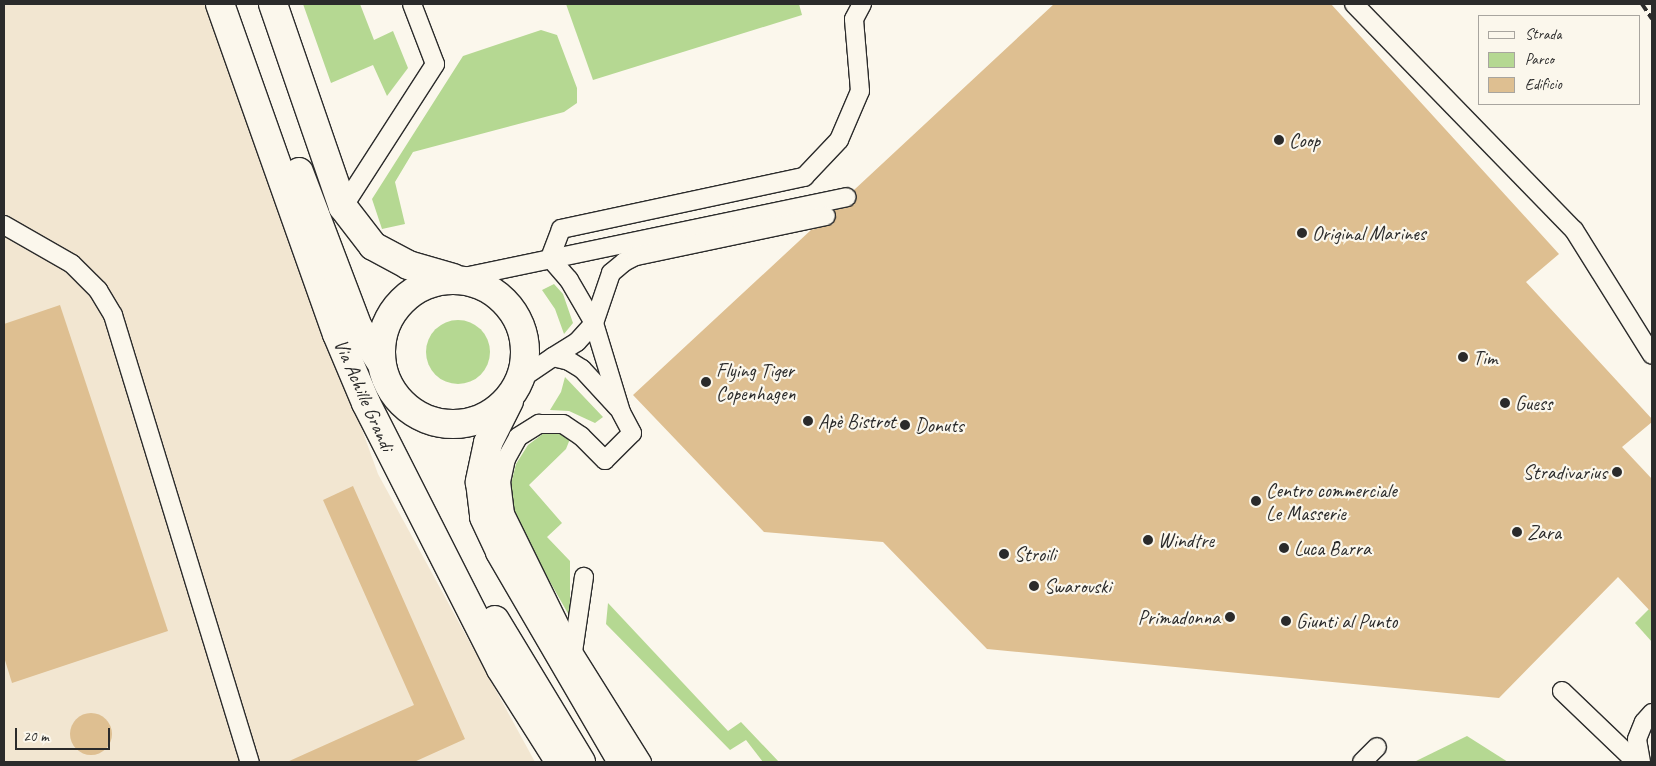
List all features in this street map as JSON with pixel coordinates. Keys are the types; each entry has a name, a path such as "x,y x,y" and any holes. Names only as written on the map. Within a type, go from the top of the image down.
{"main road":[{"name":"Via Achille Grandi","path":"220,4 337,334 366,403 501,669 560,762"},
{"name":"Via Achille Grandi","path":"239,4 358,327 382,366 394,419 502,633 581,762"},
{"path":"273,4 343,207 373,246 408,265 488,288 514,312 525,345 517,384 488,443 480,482 484,517 500,552 622,762"},
{"path":"455,279 421,287 399,303 387,320 381,340 382,366 393,394 410,411 431,421 456,424 479,419 500,407 517,384"}],"lane":[{"path":"343,207 435,64 412,4"},
{"path":"550,258 561,229 804,177 839,140 860,91 854,19 862,4"},
{"path":"1354,4 1574,230 1652,355"},
{"path":"455,279 846,197"},
{"path":"517,384 577,342 594,323 611,273 636,256 826,216"},
{"path":"4,225 72,264 98,290 113,316 250,762"},
{"path":"550,258 569,280 594,323 621,412 632,433 605,460 563,424 539,424 518,437 506,459 501,482 506,514 573,652 642,762"},
{"path":"554,357 582,369 621,412"},
{"path":"573,652 584,577"},
{"path":"1562,691 1636,762"},
{"path":"1641,762 1637,739 1644,722 1652,713"},
{"path":"1362,762 1377,748"}],"shaded area":[{"path":"4,4 209,4 378,474 535,762 4,762"}],"green space":[{"path":"303,4 360,4 374,40 393,31 408,68 387,96 373,65 331,83"},
{"path":"566,4 799,4 802,15 593,80"},
{"path":"541,30 557,35 577,88 577,103 564,112 413,152 395,182 405,224 382,229 372,199 463,56"},
{"path":"554,284 563,294 573,323 564,334 555,309 542,290"},
{"path":"458,320 476,326 484,334 490,352 484,370 476,378 458,384 440,378 432,370 426,352 432,334 440,326"},
{"path":"565,377 603,417 595,423 569,411 550,410 561,392"},
{"path":"544,433 561,433 570,439 566,449 529,485 562,523 547,537 570,561 570,617 520,529 514,509 511,484 516,464 528,445"},
{"path":"608,603 728,731 741,722 779,762 763,762 746,740 730,750 606,624"},
{"path":"1649,609 1652,612 1652,642 1635,623"},
{"path":"1467,736 1508,762 1414,762"}],"building":[{"path":"1054,4 1331,4 1559,254 1526,282 1652,419 1652,422 1622,447 1652,479 1652,613 1618,577 1499,698 987,649 883,542 764,532 633,395 811,230 833,224 835,210 849,207 856,201 854,190"},
{"path":"60,305 168,631 12,683 4,657 4,324"},
{"path":"353,486 465,739 414,762 287,762 414,705 323,500"},
{"path":"91,713 106,719 112,734 106,749 91,755 76,749 70,734 76,719"}],"railway":[{"path":"1642,4 1652,19"}],"place":[{"name":"Coop","path":"1279,140"},
{"name":"Original Marines","path":"1302,233"},
{"name":"Tim","path":"1463,357"},
{"name":"Flying Tiger Copenhagen","path":"706,382"},
{"name":"Guess","path":"1505,403"},
{"name":"Apè Bistrot","path":"808,421"},
{"name":"Donuts","path":"905,425"},
{"name":"Stradivarius","path":"1617,472"},
{"name":"Centro commerciale Le Masserie","path":"1256,501"},
{"name":"Zara","path":"1517,532"},
{"name":"Windtre","path":"1148,540"},
{"name":"Luca Barra","path":"1284,548"},
{"name":"Stroili","path":"1004,554"},
{"name":"Swarovski","path":"1034,586"},
{"name":"Primadonna","path":"1230,617"},
{"name":"Giunti al Punto","path":"1286,621"}]}
